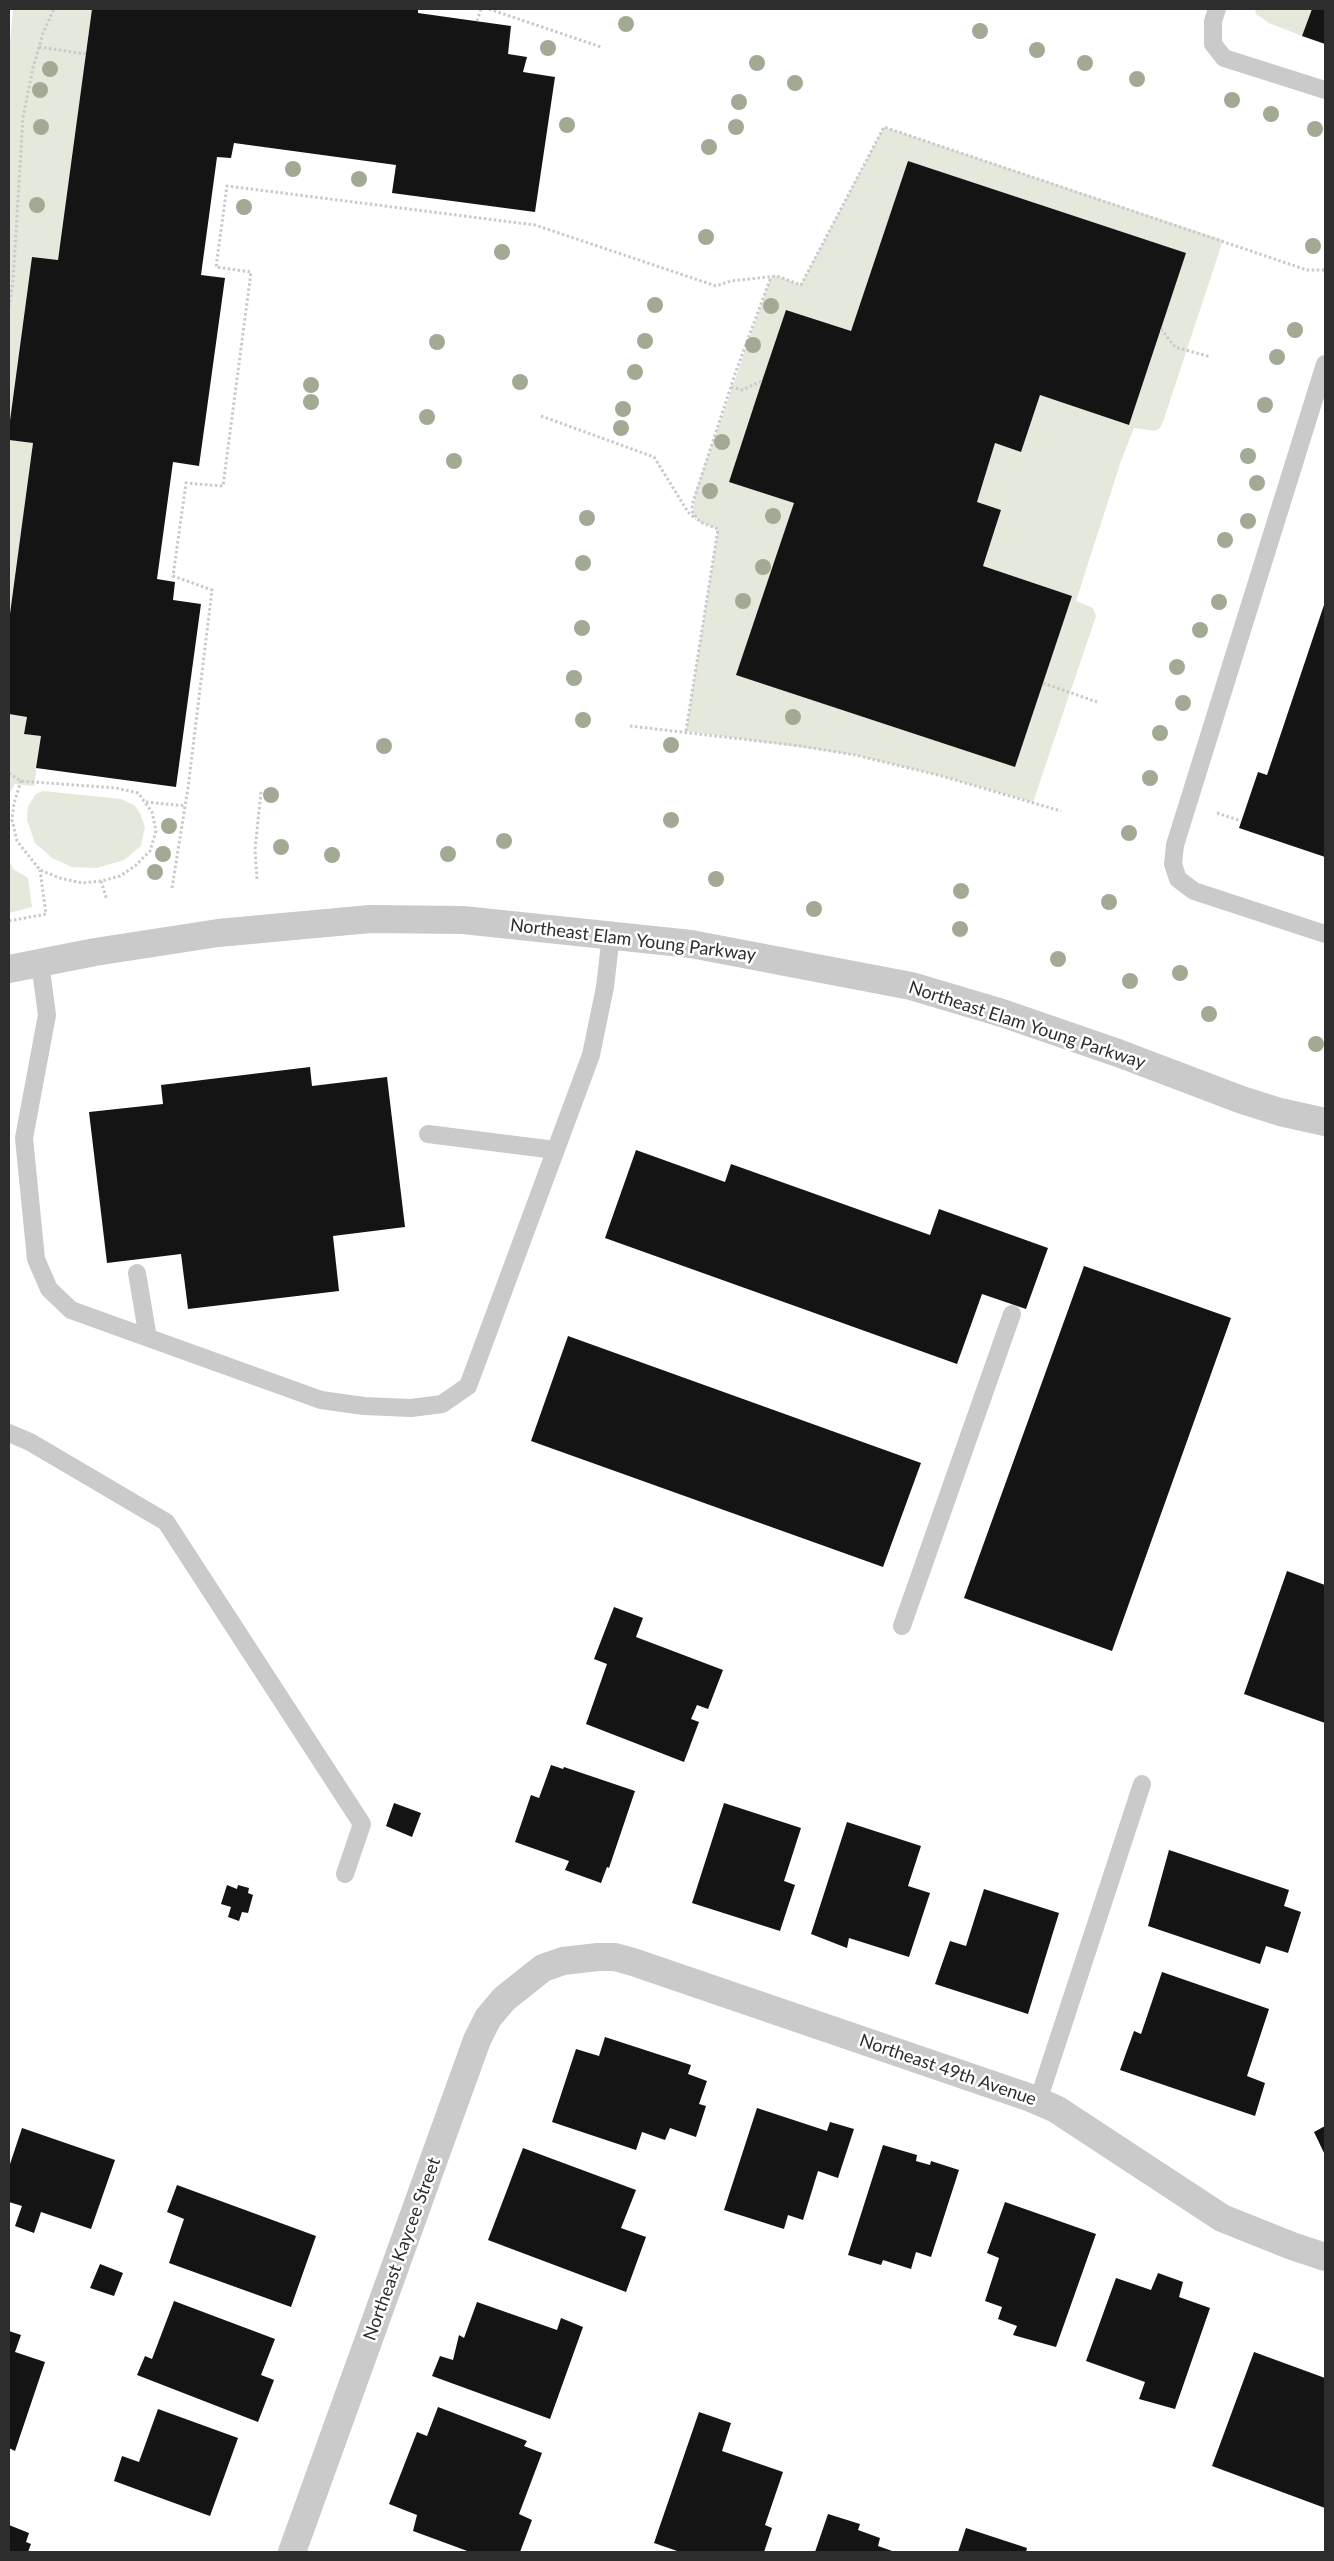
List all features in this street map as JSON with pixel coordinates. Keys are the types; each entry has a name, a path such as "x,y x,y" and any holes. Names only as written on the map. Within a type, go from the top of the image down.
{"street":[{"name":"Northeast Elam Young Parkway","path":"9,969 94,952 218,933 370,920 464,920 691,944 912,986 1002,1013 1118,1053 1242,1100 1280,1112 1325,1122"},
{"name":"Northeast 49th Avenue","path":"543,1968 584,1957 615,1957 1038,2101 1063,2113 1222,2218 1325,2257"},
{"name":"Northeast Kaycee Street","path":"292,2552 477,2040 488,2018 504,1999 543,1968"}],"lane":[{"path":"1217,9 1213,21 1213,44 1224,58 1325,90"},
{"path":"1325,364 1175,844 1172,864 1178,879 1194,891 1325,934"},
{"path":"40,963 47,1015 24,1138 36,1259 49,1289 71,1310 321,1400 364,1406 411,1408 442,1404 468,1386 591,1054 605,987 611,935"},
{"path":"428,1134 555,1150"},
{"path":"137,1273 148,1338"},
{"path":"902,1626 1012,1314"},
{"path":"9,1432 30,1442 166,1522 362,1824 345,1874"},
{"path":"1038,2101 1142,1784"}],"path":[{"path":"9,307 13,282 20,146 28,92 39,48 54,9"},
{"path":"477,21 480,9"},
{"path":"489,9 601,47"},
{"path":"39,48 86,54"},
{"path":"172,888 185,806 212,590 173,576 186,483 223,486 251,272 216,267 228,186 535,225 716,286 731,281 777,276 801,286 884,128 1307,270 1325,270"},
{"path":"700,522 693,513 692,505 731,386 771,277"},
{"path":"1161,330 1175,347 1211,357"},
{"path":"731,386 742,390 762,382"},
{"path":"542,416 654,457 688,512 700,522 718,529 686,731"},
{"path":"1043,684 1097,702"},
{"path":"630,726 686,731 854,755 938,775 1061,811"},
{"path":"9,773 21,781 116,788 138,793 152,812 156,831 150,851 136,866 120,876 82,883 60,878 40,870"},
{"path":"9,921 46,914 40,870 18,841 12,820 14,803 21,781"},
{"path":"257,879 255,850 261,792"},
{"path":"146,802 185,806"},
{"path":"101,881 107,900"}],"shaded area":[{"path":"13,9 92,9 58,260 32,257 9,428 9,52"},
{"path":"1255,9 1312,9 1302,36 1269,23 1256,14"},
{"path":"884,127 1223,240 1160,428 1155,431 1134,428 1121,461 1076,601 1093,608 1096,616 1033,802 938,775 855,755 686,731 718,529 700,522 693,513 695,493 771,277 777,276 801,285","holes":["908,161 1185,253 1129,425 1040,395 1021,452 995,443 977,502 1001,510 983,566 1072,596 1015,767 737,675 794,503 729,482 762,381 787,310 851,331"]},
{"path":"9,440 33,443 9,621"},
{"path":"9,714 27,717 24,734 41,736 34,786 15,784 9,794"},
{"path":"43,791 121,799 134,805 140,813 145,827 141,846 124,860 97,868 72,867 52,858 35,843 27,820 28,806 36,794"},
{"path":"9,861 13,869 28,878 32,907 9,913"}],"building":[{"path":"92,9 418,9 418,13 511,26 508,54 527,57 523,72 555,77 535,212 392,193 396,165 234,143 231,158 217,157 201,275 225,278 199,466 173,462 157,579 175,582 173,600 201,604 176,787 36,768 41,736 24,734 27,717 9,714 9,621 33,443 9,440 9,428 32,257 58,260"},
{"path":"1312,9 1325,9 1325,44 1302,36"},
{"path":"908,161 1186,253 1129,425 1040,395 1021,452 995,443 977,502 1001,510 983,566 1072,596 1015,767 736,675 794,503 729,482 762,381 786,310 851,331"},
{"path":"1325,602 1325,857 1239,828 1258,772 1267,775"},
{"path":"310,1067 312,1086 387,1077 405,1227 333,1236 339,1291 188,1309 181,1254 107,1263 89,1112 163,1104 161,1085"},
{"path":"636,1150 725,1182 731,1164 930,1235 939,1209 1048,1248 1026,1309 982,1294 957,1364 605,1238"},
{"path":"1084,1266 1231,1318 1112,1651 964,1598"},
{"path":"568,1336 921,1463 883,1567 531,1441"},
{"path":"1287,1571 1325,1585 1325,1723 1244,1694"},
{"path":"614,1607 643,1618 636,1637 723,1670 708,1709 697,1705 691,1719 699,1722 684,1762 586,1724 607,1664 594,1659"},
{"path":"551,1765 563,1769 564,1767 635,1791 609,1868 607,1867 601,1883 565,1870 569,1861 515,1842 531,1795 539,1798"},
{"path":"394,1803 421,1813 412,1837 386,1826"},
{"path":"724,1803 801,1828 784,1881 795,1885 780,1931 692,1903"},
{"path":"847,1822 921,1846 908,1886 930,1893 909,1957 849,1938 847,1948 811,1934"},
{"path":"1169,1850 1289,1890 1284,1906 1301,1912 1288,1953 1266,1946 1260,1964 1148,1926"},
{"path":"227,1885 237,1889 238,1885 249,1888 248,1893 253,1895 248,1913 242,1912 239,1921 228,1917 231,1907 221,1904"},
{"path":"984,1889 1059,1913 1028,2014 935,1984 950,1941 966,1946"},
{"path":"1162,1972 1269,2009 1247,2076 1265,2083 1255,2116 1120,2070 1134,2031 1141,2034"},
{"path":"605,2037 691,2065 688,2074 707,2081 699,2104 706,2106 696,2137 670,2128 665,2140 642,2132 636,2150 552,2122 576,2049 599,2056"},
{"path":"757,2108 827,2131 830,2122 854,2129 838,2178 818,2171 803,2220 788,2215 784,2229 724,2210"},
{"path":"1325,2126 1325,2155 1314,2132"},
{"path":"22,2128 115,2160 91,2229 41,2212 34,2233 15,2226 22,2206 9,2202 9,2167"},
{"path":"883,2145 917,2155 916,2161 930,2165 931,2161 959,2170 931,2257 916,2252 911,2269 883,2260 881,2265 848,2255"},
{"path":"523,2148 636,2190 621,2228 646,2237 626,2292 488,2240"},
{"path":"177,2185 316,2236 291,2307 169,2263 184,2219 167,2212"},
{"path":"1005,2202 1096,2234 1056,2347 1013,2335 1017,2326 998,2319 1002,2307 985,2301 999,2258 987,2253"},
{"path":"100,2264 123,2273 114,2296 90,2288"},
{"path":"1158,2273 1183,2282 1179,2297 1210,2308 1175,2409 1139,2399 1145,2382 1086,2361 1116,2278 1151,2290"},
{"path":"174,2301 275,2339 261,2375 274,2380 258,2422 137,2375 145,2356 152,2359"},
{"path":"477,2302 557,2330 561,2318 583,2327 550,2419 432,2376 440,2356 453,2360 459,2335 464,2338"},
{"path":"9,2331 21,2335 15,2352 45,2362 15,2451 9,2448"},
{"path":"1254,2352 1325,2378 1325,2508 1212,2466"},
{"path":"438,2407 527,2441 524,2446 542,2453 519,2514 532,2520 520,2552 470,2552 413,2531 417,2515 389,2504 417,2432 427,2436"},
{"path":"158,2409 238,2438 210,2516 114,2481 122,2456 139,2462"},
{"path":"699,2412 731,2423 722,2451 783,2472 765,2525 772,2528 764,2552 680,2552 654,2543"},
{"path":"828,2514 860,2524 858,2530 880,2538 878,2546 895,2552 815,2552"},
{"path":"9,2525 29,2533 26,2542 31,2544 28,2552 9,2552"},
{"path":"966,2528 1027,2548 1026,2552 958,2552"}]}
